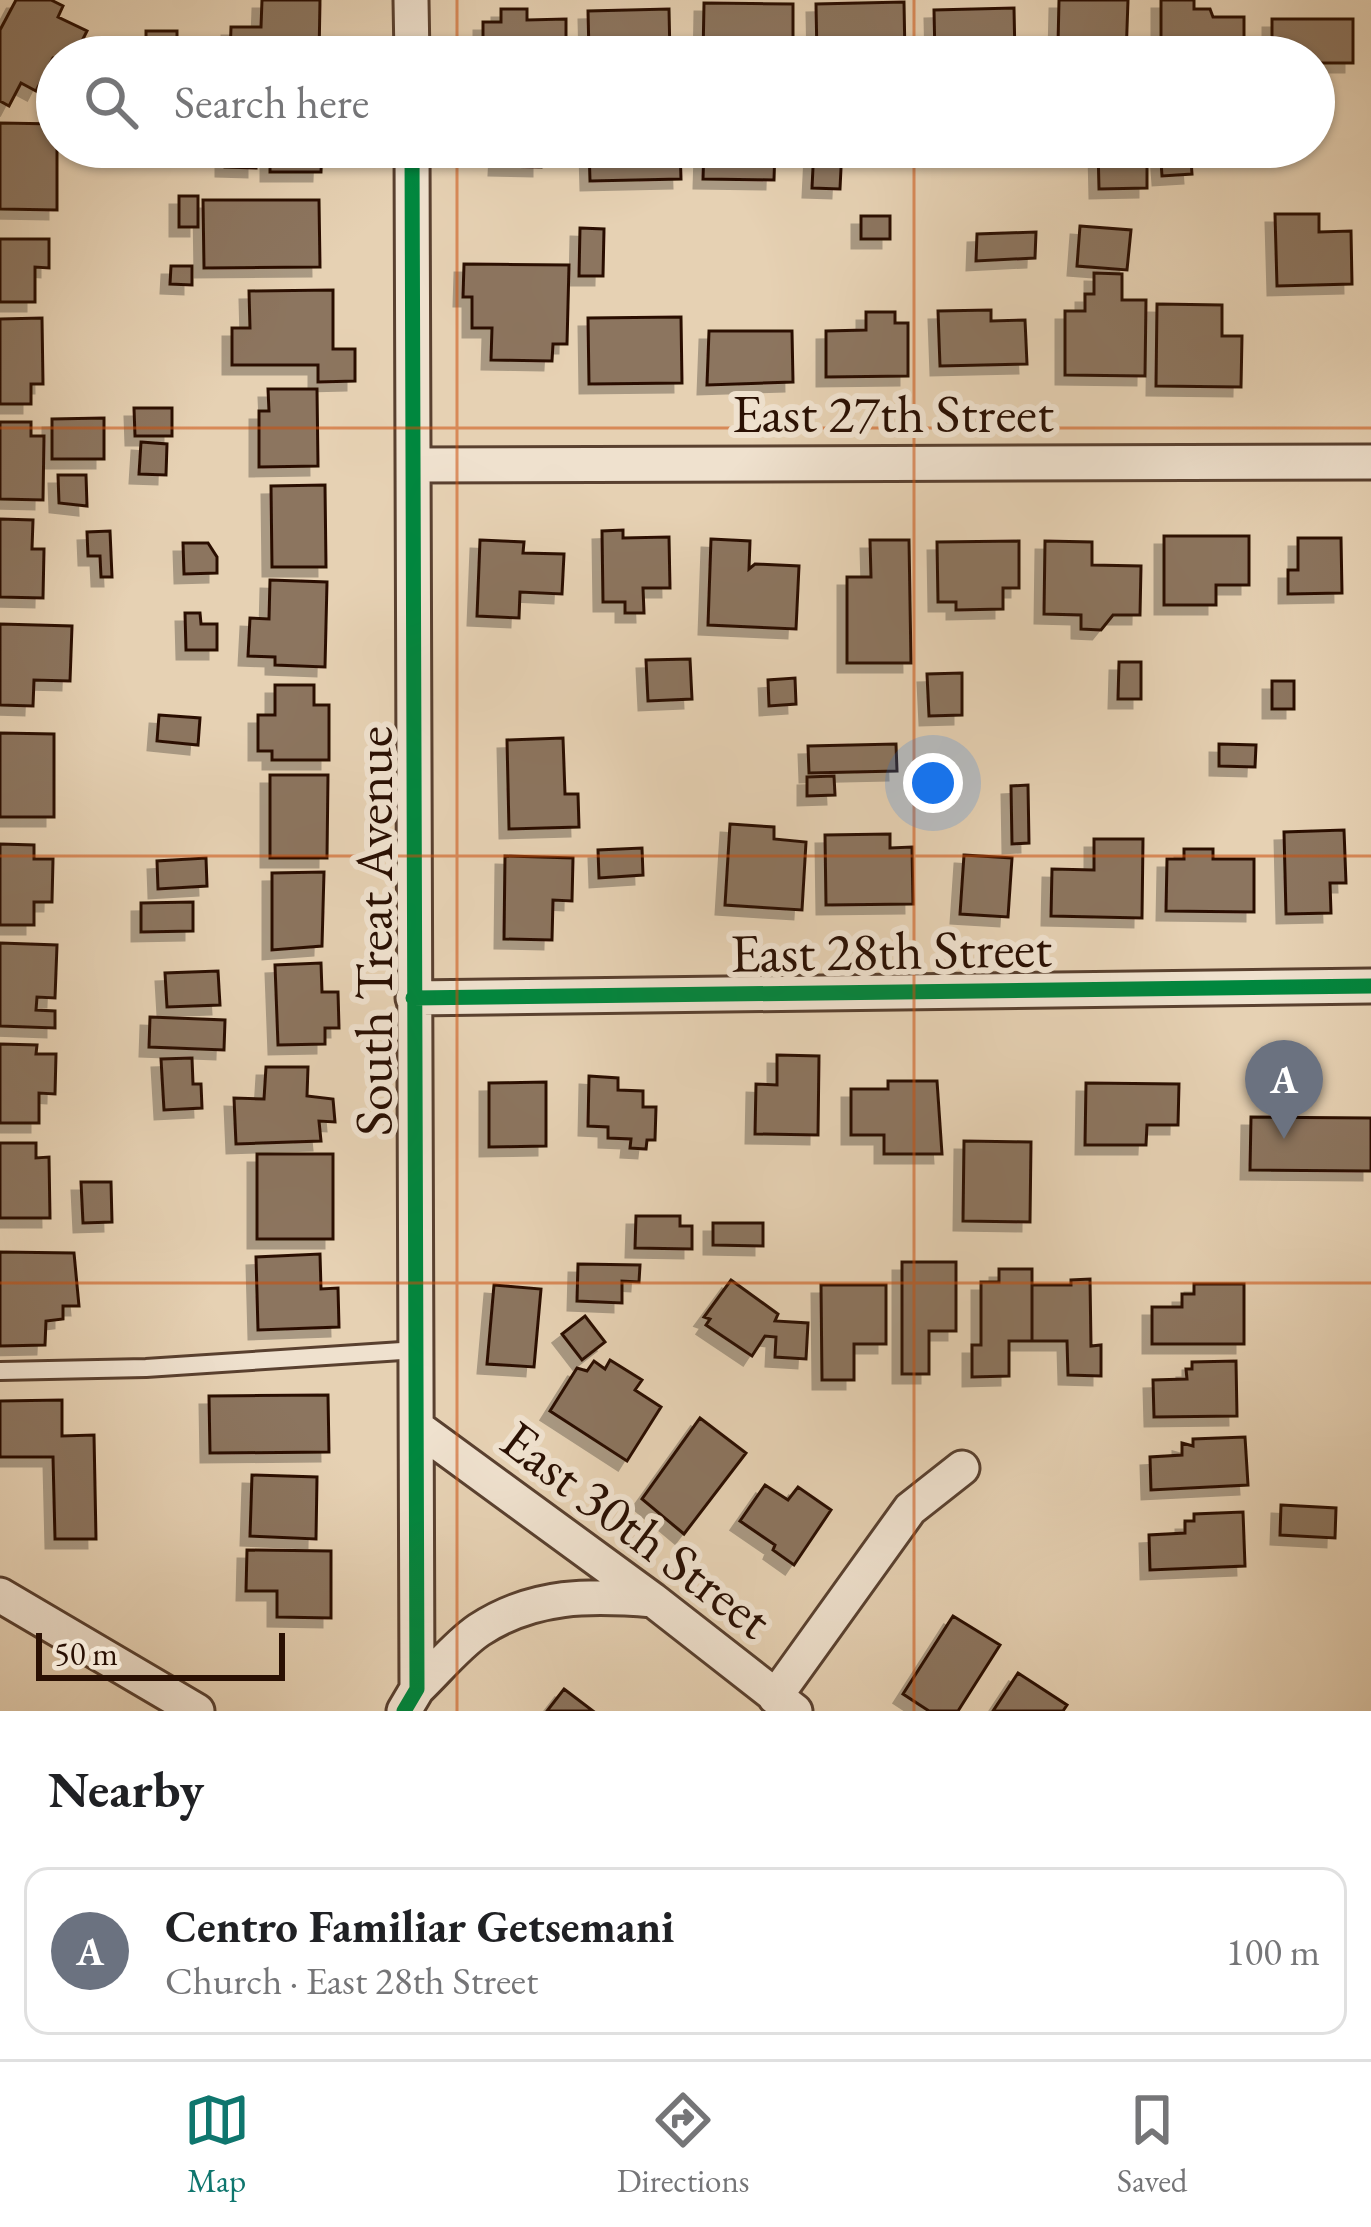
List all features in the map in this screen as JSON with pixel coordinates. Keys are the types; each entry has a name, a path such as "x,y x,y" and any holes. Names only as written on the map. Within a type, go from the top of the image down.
{"street":[{"path":"411,0 412,36"},
{"name":"South Treat Avenue","path":"410,1700 418,1428 412,168"},
{"name":"East 27th Street","path":"415,465 1371,462"},
{"name":"East 28th Street","path":"413,998 1371,986"},
{"name":"East 30th Street","path":"418,1428 653,1600 785,1704"},
{"path":"785,1704 910,1509 962,1468"},
{"path":"0,1594 197,1711"},
{"path":"410,1700 478,1631 532,1604 586,1594 653,1600"}],"lane":[{"path":"0,1371 146,1368 417,1350"}],"building":[{"path":"16,0 51,0 63,6 58,17 87,31 84,36 36,36 36,91 21,83 9,106 0,101 0,30"},
{"path":"262,0 320,0 319,36 231,36 231,27 261,27"},
{"path":"1059,0 1128,0 1127,36 1058,36"},
{"path":"1161,0 1194,0 1194,9 1210,9 1213,17 1244,17 1244,36 1161,36"},
{"path":"904,2 905,36 817,36 816,4"},
{"path":"704,3 793,4 793,36 703,36"},
{"path":"1014,8 1015,36 935,36 934,10"},
{"path":"501,9 527,9 527,20 566,19 566,36 483,36 483,22 501,22"},
{"path":"669,9 670,36 589,36 588,11"},
{"path":"1272,19 1353,19 1353,63 1335,63 1335,36 1272,36"},
{"path":"146,31 177,31 177,36 146,36"},
{"path":"0,123 36,124 36,168 57,168 57,210 0,209"},
{"path":"270,168 321,168 321,172 270,172"},
{"path":"590,168 681,168 681,179 590,181"},
{"path":"703,168 774,168 774,180 703,179"},
{"path":"813,168 841,168 840,189 812,188"},
{"path":"1098,168 1147,168 1147,188 1099,189"},
{"path":"1161,168 1192,168 1192,174 1162,176"},
{"path":"179,196 198,196 198,227 179,227"},
{"path":"203,200 319,200 320,267 204,268"},
{"path":"1275,214 1319,214 1319,232 1351,231 1352,284 1277,286"},
{"path":"861,216 890,216 890,239 861,239"},
{"path":"1080,226 1131,230 1127,270 1077,266"},
{"path":"580,228 604,229 603,276 579,276"},
{"path":"1036,232 1035,258 976,261 977,234"},
{"path":"0,239 49,239 49,268 35,267 35,302 0,302"},
{"path":"464,264 569,265 567,344 553,344 552,361 491,360 492,328 472,328 472,297 463,297"},
{"path":"171,266 192,266 192,285 170,284"},
{"path":"1094,273 1122,274 1122,300 1146,300 1145,376 1065,375 1065,311 1085,311 1085,294 1094,294"},
{"path":"333,290 333,349 355,349 355,381 318,382 318,365 232,365 232,328 250,328 249,291"},
{"path":"1157,304 1222,305 1222,336 1242,336 1241,387 1156,386"},
{"path":"991,310 991,321 1025,320 1027,364 940,366 938,311"},
{"path":"866,312 895,312 895,323 908,323 908,376 826,377 826,331 866,330"},
{"path":"681,317 682,383 589,384 588,318"},
{"path":"42,318 43,384 31,384 31,404 0,404 0,319"},
{"path":"709,331 792,331 793,382 707,385"},
{"path":"268,389 317,389 318,466 259,467 259,411 269,411"},
{"path":"134,408 172,408 172,436 135,436"},
{"path":"104,418 104,459 52,459 52,419"},
{"path":"0,422 31,422 31,436 44,436 43,500 0,499"},
{"path":"141,442 167,444 166,475 139,474"},
{"path":"58,475 86,475 87,506 59,503"},
{"path":"325,485 326,567 272,567 271,486"},
{"path":"0,519 33,520 32,549 44,549 43,598 0,597"},
{"path":"623,530 623,538 669,537 670,588 643,588 644,613 625,613 625,602 603,602 602,531"},
{"path":"110,531 112,577 101,577 100,556 88,556 87,532"},
{"path":"1164,536 1249,536 1249,585 1216,585 1216,605 1164,605"},
{"path":"1298,538 1341,538 1342,593 1288,594 1288,570 1298,570"},
{"path":"711,539 750,541 749,569 755,564 799,566 796,629 708,625"},
{"path":"480,540 524,542 523,553 564,554 562,594 520,592 519,618 477,616"},
{"path":"870,540 909,540 911,663 847,663 847,577 871,577"},
{"path":"1019,541 1019,588 1003,588 1003,609 956,610 956,602 938,602 937,542"},
{"path":"1045,541 1092,542 1092,565 1141,566 1140,615 1113,615 1101,630 1081,629 1081,615 1044,614"},
{"path":"183,543 208,543 217,557 217,573 184,574"},
{"path":"270,580 327,582 325,667 275,665 275,657 248,656 250,618 269,619"},
{"path":"185,613 200,613 201,624 217,624 217,650 186,650"},
{"path":"0,624 72,626 70,681 34,680 33,706 0,705"},
{"path":"690,659 692,699 648,701 646,660"},
{"path":"1119,662 1141,662 1141,699 1118,699"},
{"path":"962,673 962,715 929,716 927,674"},
{"path":"795,678 796,704 769,706 768,680"},
{"path":"1272,681 1294,681 1294,709 1272,709"},
{"path":"275,685 314,685 314,705 329,705 329,760 272,760 272,751 258,751 258,715 275,715"},
{"path":"159,715 200,718 198,745 157,741"},
{"path":"0,733 54,734 54,817 0,817"},
{"path":"563,738 565,794 578,794 579,827 509,829 507,740"},
{"path":"896,744 897,771 809,773 808,746"},
{"path":"1219,744 1256,745 1255,767 1219,766"},
{"path":"270,775 328,775 327,858 270,858"},
{"path":"834,776 835,795 807,796 807,777"},
{"path":"1028,785 1029,843 1012,844 1011,786"},
{"path":"730,824 774,827 774,839 806,842 802,910 725,905"},
{"path":"1344,830 1346,883 1330,883 1331,913 1286,914 1284,832"},
{"path":"890,834 890,848 912,847 913,904 826,905 825,835"},
{"path":"1094,839 1143,839 1142,918 1051,916 1052,869 1094,870"},
{"path":"0,844 34,845 34,859 53,859 52,902 34,902 34,925 0,925"},
{"path":"642,848 643,875 599,878 598,850"},
{"path":"1184,849 1213,849 1213,859 1254,859 1254,912 1166,911 1167,859 1184,859"},
{"path":"964,855 1012,858 1008,917 960,914"},
{"path":"505,856 573,858 572,901 553,900 552,940 504,939"},
{"path":"206,858 207,886 158,889 157,861"},
{"path":"324,872 322,946 272,950 272,873"},
{"path":"193,902 193,931 141,932 141,903"},
{"path":"0,943 57,945 55,998 37,997 36,1010 55,1011 55,1028 0,1026"},
{"path":"321,963 322,992 338,992 339,1028 325,1028 325,1044 278,1045 275,965"},
{"path":"218,971 220,1005 167,1007 165,973"},
{"path":"150,1017 225,1020 224,1050 149,1047"},
{"path":"0,1044 37,1045 36,1054 56,1054 55,1094 39,1093 39,1123 0,1123"},
{"path":"777,1055 819,1056 818,1135 755,1134 756,1084 777,1085"},
{"path":"192,1058 193,1084 201,1084 202,1108 164,1110 161,1059"},
{"path":"266,1067 308,1067 307,1096 333,1099 335,1122 319,1121 321,1141 236,1144 234,1098 264,1099"},
{"path":"589,1076 618,1078 618,1090 643,1091 643,1107 656,1107 655,1140 647,1140 646,1149 630,1148 631,1139 608,1138 608,1127 588,1126"},
{"path":"888,1081 937,1081 942,1154 884,1154 884,1135 851,1135 851,1089 888,1089"},
{"path":"546,1082 546,1146 489,1147 489,1083"},
{"path":"1086,1083 1179,1084 1178,1125 1147,1125 1146,1145 1085,1145"},
{"path":"1251,1117 1371,1118 1371,1171 1250,1170"},
{"path":"964,1141 1031,1142 1030,1222 963,1221"},
{"path":"0,1143 36,1143 36,1158 49,1157 50,1218 0,1218"},
{"path":"257,1154 333,1154 333,1239 257,1239"},
{"path":"81,1182 111,1182 112,1222 83,1223"},
{"path":"636,1216 680,1216 680,1226 692,1226 692,1249 635,1248"},
{"path":"713,1223 763,1223 763,1246 713,1245"},
{"path":"0,1252 74,1253 79,1306 63,1306 63,1319 46,1321 45,1345 0,1346"},
{"path":"320,1254 321,1289 338,1288 339,1327 258,1330 256,1257"},
{"path":"902,1262 956,1262 956,1331 929,1331 929,1374 902,1374"},
{"path":"578,1264 640,1265 639,1282 622,1281 622,1303 577,1301"},
{"path":"999,1269 1032,1269 1032,1341 1009,1341 1009,1376 972,1377 972,1345 981,1345 981,1282 999,1282"},
{"path":"1090,1279 1091,1346 1101,1345 1101,1376 1068,1375 1067,1341 1032,1341 1032,1285 1071,1285 1071,1280"},
{"path":"731,1280 778,1314 775,1321 808,1323 806,1359 775,1357 776,1337 765,1336 752,1356 706,1325 710,1319 704,1317"},
{"path":"1194,1284 1244,1284 1244,1344 1152,1344 1152,1307 1182,1307 1182,1294 1194,1294"},
{"path":"494,1285 541,1289 534,1367 487,1364"},
{"path":"821,1285 886,1285 886,1344 854,1344 854,1380 822,1380"},
{"path":"585,1316 605,1342 582,1360 562,1334"},
{"path":"610,1360 642,1380 635,1390 661,1407 627,1461 550,1411 577,1368 587,1371 594,1361 605,1369"},
{"path":"1236,1361 1237,1416 1154,1417 1153,1380 1187,1379 1186,1369 1192,1369 1192,1362"},
{"path":"328,1395 329,1452 210,1453 209,1396"},
{"path":"62,1400 62,1436 94,1435 96,1539 55,1539 53,1457 0,1457 0,1401"},
{"path":"700,1418 746,1453 684,1534 642,1499"},
{"path":"1245,1437 1248,1485 1151,1490 1150,1457 1182,1455 1182,1443 1193,1446 1193,1439"},
{"path":"252,1475 317,1477 316,1539 250,1536"},
{"path":"765,1485 788,1500 798,1487 831,1510 794,1565 740,1521"},
{"path":"1281,1505 1336,1508 1335,1538 1280,1535"},
{"path":"1243,1512 1245,1566 1150,1570 1149,1535 1185,1533 1185,1521 1194,1521 1194,1514"},
{"path":"247,1550 331,1551 331,1618 277,1617 277,1591 246,1591"},
{"path":"953,1616 1000,1645 958,1711 929,1711 903,1694"},
{"path":"1018,1673 1067,1705 1063,1711 993,1711"},
{"path":"564,1689 593,1711 547,1711"}],"cycle path":[{"path":"404,1711 417,1689 412,168"},
{"path":"413,998 1371,986"}],"place":[{"name":"Centro Familiar Getsemani","path":"1284,1139"}]}
